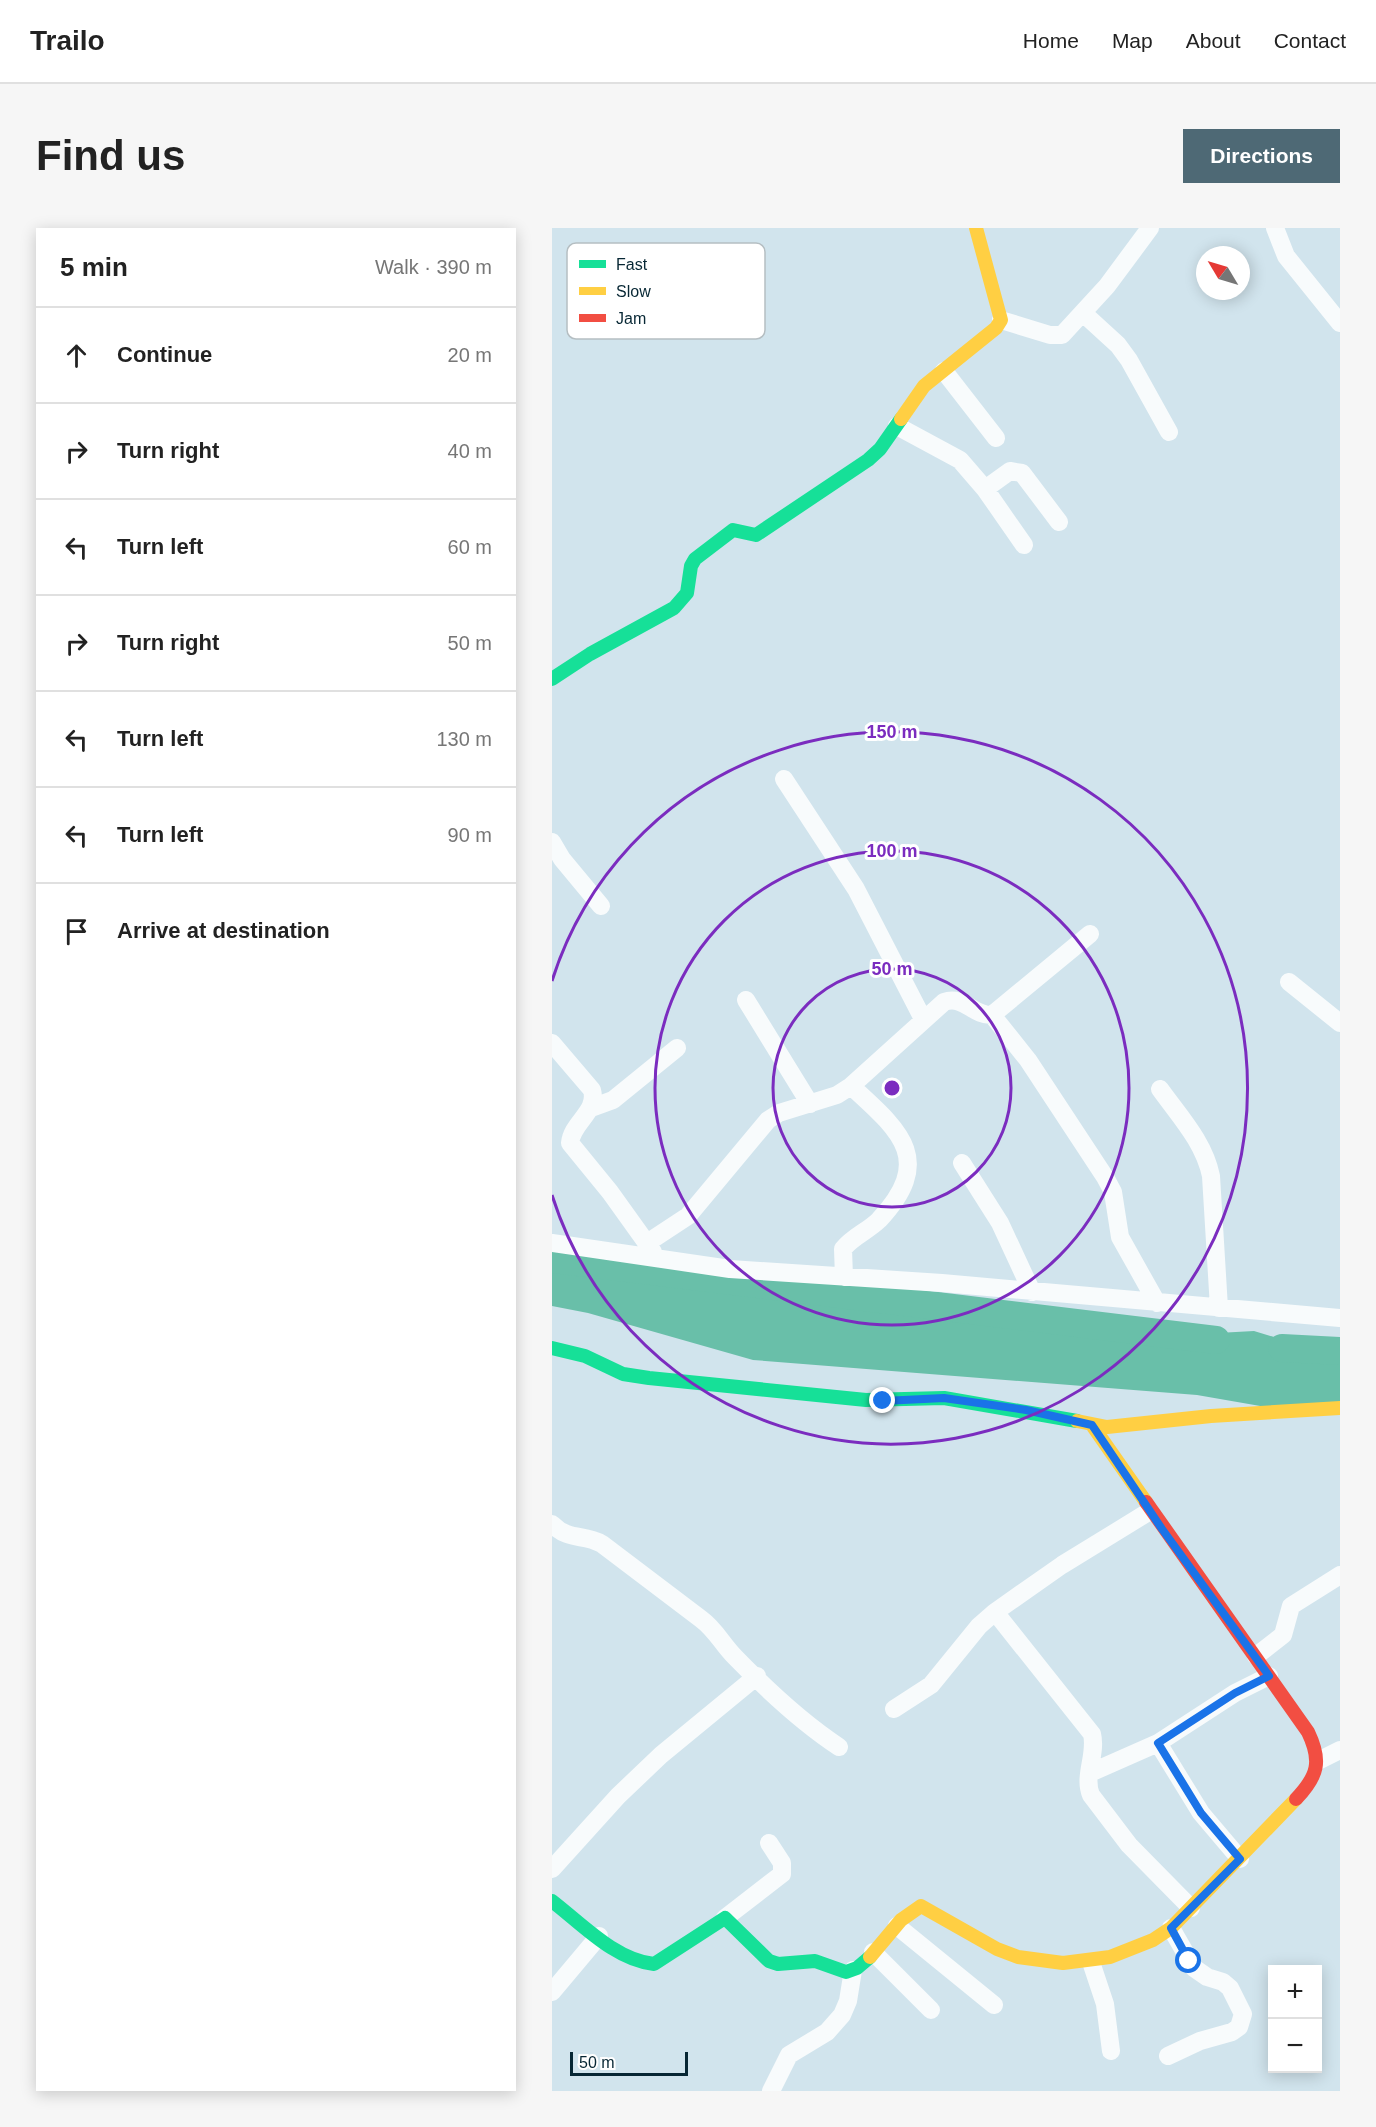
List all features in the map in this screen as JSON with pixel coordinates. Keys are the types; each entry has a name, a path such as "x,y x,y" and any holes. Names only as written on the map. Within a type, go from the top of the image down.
{"street":[{"path":"976,228 1001,320"},
{"path":"1001,320 1057,336 1067,332 1150,228"},
{"path":"1275,228 1286,256 1340,323"},
{"path":"1083,313 1118,345 1129,360 1169,432"},
{"path":"552,679 590,654 674,608 687,593 691,566 695,559 717,541 733,530 756,535 862,465 880,449 924,386 989,335 1001,320"},
{"path":"944,371 996,438"},
{"path":"897,426 960,460 985,489 1024,545"},
{"path":"985,489 1010,471 1022,473 1059,522"},
{"path":"784,778 856,889 923,1019"},
{"path":"552,842 562,859 601,906"},
{"path":"647,1243 688,1216 768,1120 779,1113 837,1095 851,1086 944,1002 953,999 985,1015 992,1015 1090,934"},
{"path":"1289,982 1340,1023"},
{"path":"746,1000 810,1104"},
{"path":"992,1015 1028,1060 1106,1177 1113,1192 1120,1237 1157,1304"},
{"path":"552,1043 592,1090 594,1098 591,1108 576,1126 570,1143 657,1258"},
{"path":"591,1108 614,1100 677,1048"},
{"path":"844,1276 843,1249 879,1219 903,1183 908,1159 903,1141 892,1124 851,1086"},
{"path":"1160,1089 1203,1147 1208,1158 1212,1187 1219,1308"},
{"path":"962,1163 1000,1223 1032,1292"},
{"path":"552,1243 730,1269 844,1276 1340,1318"},
{"path":"552,1348 585,1356 623,1374 649,1378 866,1400 944,1398 1026,1410 1107,1427 1211,1416 1340,1408"},
{"path":"726,1918 769,1961 778,1964 815,1961 846,1972 853,1970 914,1909 921,1906 999,1950 1018,1957 1036,1961 1091,1962 1130,1952 1171,1928 1309,1785 1317,1761 1316,1749 1308,1732 1256,1656 1150,1511 1092,1425"},
{"path":"894,1709 931,1685 979,1626 994,1612 1062,1565 1150,1511"},
{"path":"552,1524 564,1535 593,1539 602,1544 714,1629 734,1656 812,1729 839,1747"},
{"path":"1256,1656 1283,1635 1291,1606 1340,1575"},
{"path":"994,1612 1088,1727 1094,1743 1088,1787 1091,1795 1118,1833 1191,1908"},
{"path":"1090,1773 1158,1743 1235,1693 1269,1676"},
{"path":"552,1869 618,1796 661,1755 757,1677"},
{"path":"1158,1743 1201,1813 1240,1859"},
{"path":"1317,1761 1340,1750"},
{"path":"552,1901 637,1962 654,1964 720,1919 726,1918 782,1874 782,1863 769,1843"},
{"path":"897,1926 994,2005"},
{"path":"1168,2056 1200,2041 1232,2032 1239,2027 1243,2014 1230,1988 1223,1982 1207,1977 1194,1968 1171,1928"},
{"path":"552,1992 599,1936"},
{"path":"873,1952 931,2010"},
{"path":"1091,1962 1106,2004 1111,2051"},
{"path":"771,2091 789,2055 827,2032 842,2015 848,2001 853,1970"}],"shaded area":[{"path":"552,1268 1163,1336 1254,1331 1340,1357 1340,1402 1266,1407 1197,1395 753,1360 588,1313 552,1306"}],"waterway":[{"path":"552,1259 1216,1340"},
{"path":"1282,1348 1340,1351"}],"traffic: fast":[{"path":"552,679 590,654 674,608 687,593 691,566 695,559 733,530 756,535 868,460 880,449 901,419"},
{"path":"552,1348 585,1356 623,1374 649,1378 866,1400 944,1398 1077,1421"},
{"path":"552,1901 612,1948 626,1956 654,1964 725,1918 769,1961 778,1964 815,1961 846,1972 857,1968 870,1957"}],"traffic: slow":[{"path":"901,419 924,386 996,328 1001,320 976,228"},
{"path":"1077,1421 1107,1427 1211,1416 1340,1408"},
{"path":"1092,1425 1146,1502"},
{"path":"870,1957 901,1920 921,1906 997,1949 1018,1957 1063,1963 1110,1957 1153,1940 1171,1928 1296,1799"}],"traffic: jam":[{"path":"1146,1502 1308,1732 1315,1751 1316,1768 1309,1783 1296,1799"}],"route":[{"path":"883,1401 944,1398 1026,1410 1092,1425 1162,1529 1269,1676 1235,1693 1158,1743 1201,1813 1240,1859 1171,1928 1189,1961"}]}
